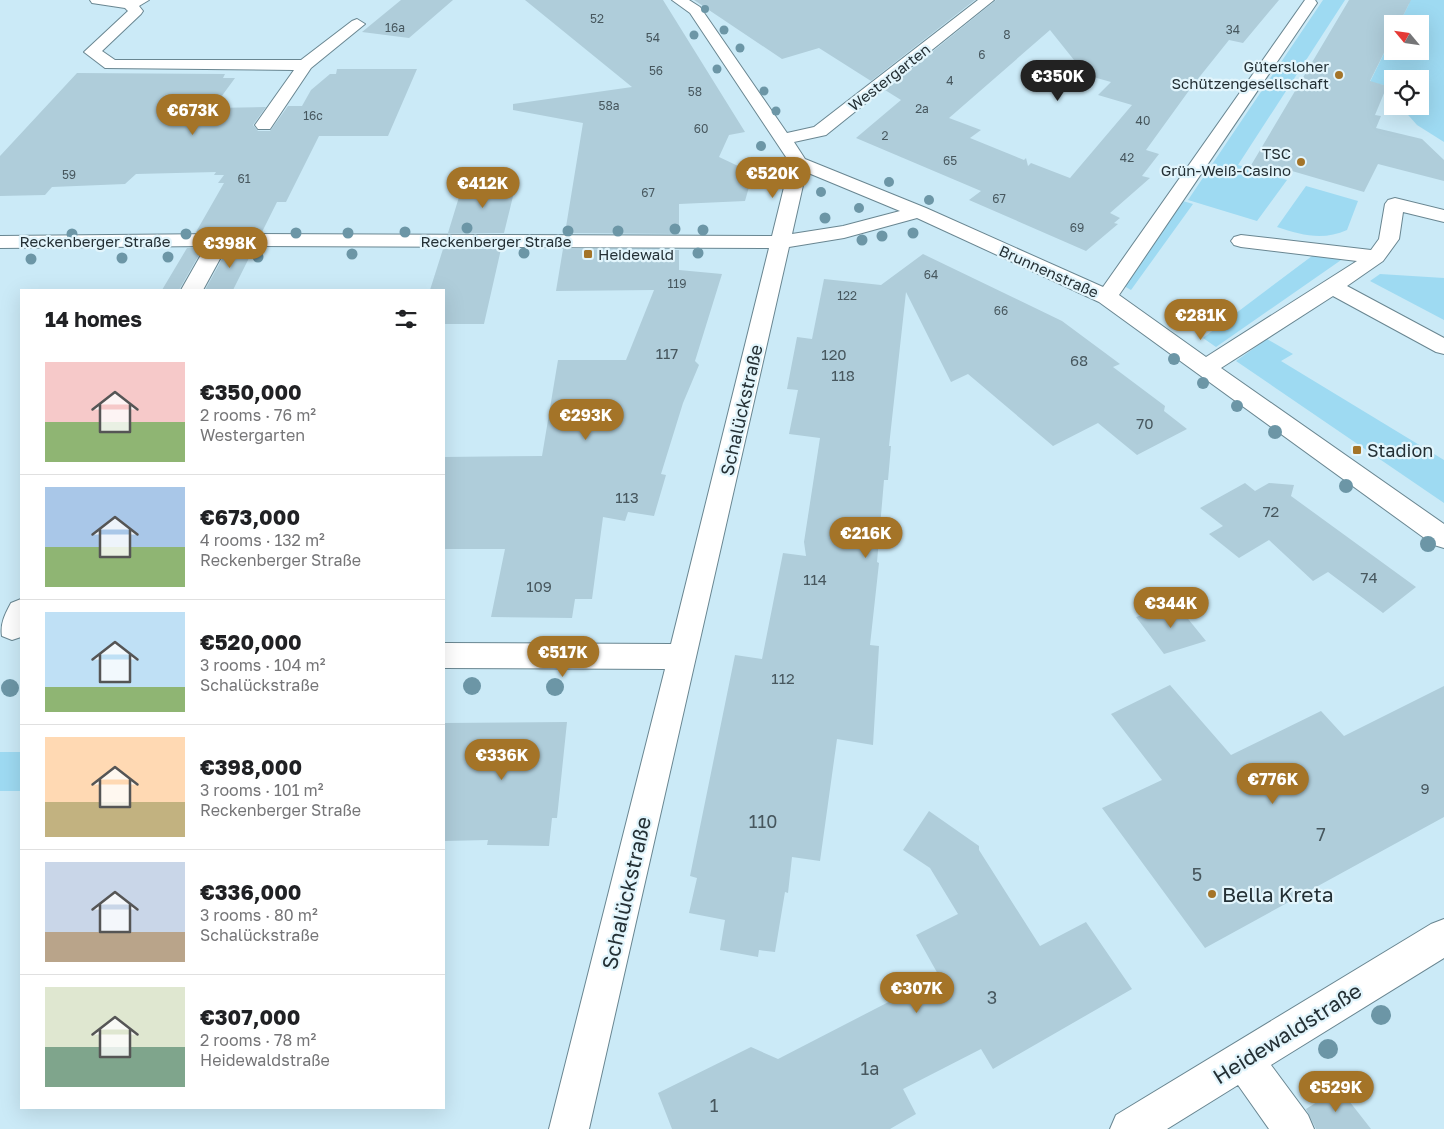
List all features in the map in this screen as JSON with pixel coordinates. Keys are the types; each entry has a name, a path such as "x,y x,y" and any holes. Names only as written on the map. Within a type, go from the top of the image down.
{"street":[{"path":"97,0 136,2 136,11 92,52 111,65 305,65"},
{"path":"679,0 695,10 799,163"},
{"name":"Westergarten","path":"783,139 820,130 987,0"},
{"path":"1106,297 1310,3"},
{"path":"264,125 305,65 357,24"},
{"name":"Brunnenstraße","path":"799,163 919,212 1106,297 1444,538"},
{"name":"Schalückstraße","path":"569,1129 683,657 799,163"},
{"path":"1206,367 1376,257 1389,239 1395,204 1444,216"},
{"name":"Reckenberger Straße","path":"0,242 220,240 781,242 844,232 919,212"},
{"path":"193,289 220,240"},
{"path":"1241,241 1376,257"},
{"path":"1332,287 1444,347"},
{"path":"445,655 683,657"},
{"name":"Heidewaldstraße","path":"1130,1129 1444,937"},
{"path":"1244,1060 1294,1129"}],"shaded area":[{"path":"1323,0 1345,0 1238,165 1287,180 1257,221 1188,200"},
{"path":"1404,0 1444,0 1444,142 1417,125 1408,115 1429,115 1429,70 1384,70 1384,85 1370,82 1384,53 1384,60 1429,60 1429,15 1404,15 1409,4"},
{"path":"1306,186 1358,201 1347,230 1329,235 1312,236 1277,227"},
{"path":"1183,201 1193,204 1131,290 1124,286"},
{"path":"1316,253 1344,258 1216,347 1203,338"},
{"path":"1380,274 1444,278 1444,320 1370,281"},
{"path":"1267,339 1293,354 1281,361 1444,460 1444,503 1236,361"},
{"path":"0,752 20,752 20,791 0,791"}],"building":[{"path":"401,0 453,0 409,38 362,32"},
{"path":"525,0 663,0 745,132 729,135 719,157 753,173 745,201 679,204 679,234 565,233 583,123 513,110 513,104 632,87"},
{"path":"694,0 975,0 871,81 819,48 782,59"},
{"path":"996,0 1279,0 1243,43 1229,40 1193,85 1146,150 1159,154 1142,176 1150,178 1110,213 1120,218 1114,223 1118,224 1086,251 969,200 981,191 856,138 901,100 885,90","holes":["1050,30 1086,75 1111,82 1098,95 1132,105 1070,178 1031,163 1028,166 1026,158 1024,160 970,138 981,130 949,118"]},
{"path":"1349,0 1411,0 1404,15 1384,15 1384,53 1370,81 1384,85 1384,93 1375,115 1381,116 1376,128 1422,139 1444,160 1444,181 1378,164 1364,192 1292,171 1287,178 1250,167"},
{"path":"337,69 417,69 388,136 319,136 286,202 277,202 262,232 196,232 224,183 218,183 224,175 214,175 216,172 136,174 125,184 52,187 45,195 0,196 0,156 77,73 225,74 223,78 235,78 213,108 266,107 253,125 258,131 270,131 288,106 302,106 311,90 330,74 336,74"},
{"path":"463,184 516,184 504,233 448,233"},
{"path":"187,248 203,248 180,289 163,289"},
{"path":"228,248 254,248 234,289 206,289"},
{"path":"443,249 501,249 484,324 445,324 445,289 430,289"},
{"path":"563,249 679,250 679,270 722,274 695,361 699,365 683,403 661,474 666,475 654,516 628,512 625,521 603,517 592,599 575,599 572,618 491,617 505,549 445,549 445,457 542,456 558,360 626,360 654,290 556,291"},
{"path":"923,254 1062,321 1120,364 1113,367 1165,406 1164,411 1187,429 1137,455 1098,423 1053,446 968,374 951,382 906,292 889,446 891,446 888,480 884,480 877,562 879,563 870,645 879,646 873,745 837,739 820,861 792,857 788,893 785,892 775,952 759,950 758,957 720,950 725,920 689,913 697,878 690,876 735,655 762,659 783,553 806,556 804,542 820,438 789,434 798,390 787,389 797,337 812,339 824,279 881,285"},
{"path":"1245,483 1255,491 1269,483 1294,485 1291,496 1416,587 1383,613 1328,572 1313,581 1269,540 1239,558 1209,534 1223,526 1200,508"},
{"path":"1176,604 1206,641 1164,654 1136,617"},
{"path":"1170,685 1231,755 1321,711 1344,736 1444,686 1444,817 1205,948 1102,808 1162,780 1111,714"},
{"path":"567,722 557,818 552,818 549,846 487,845 488,840 445,841 445,723"},
{"path":"929,811 979,846 979,850 1040,946 1086,922 1132,989 993,1069 981,1049 903,1089 916,1114 890,1129 672,1129 658,1093 751,1047 778,1059 939,976 916,935 958,914 930,868 903,850"},
{"path":"1339,1088 1371,1129 1316,1129 1306,1109"}],"place":[{"name":"Gütersloher Schützengesellschaft","path":"1339,75"},
{"name":"TSC Grün-Weiß-Casino","path":"1301,162"},
{"name":"Heidewald","path":"588,254"},
{"name":"Stadion","path":"1357,450"},
{"name":"Bella Kreta","path":"1212,894"}]}
